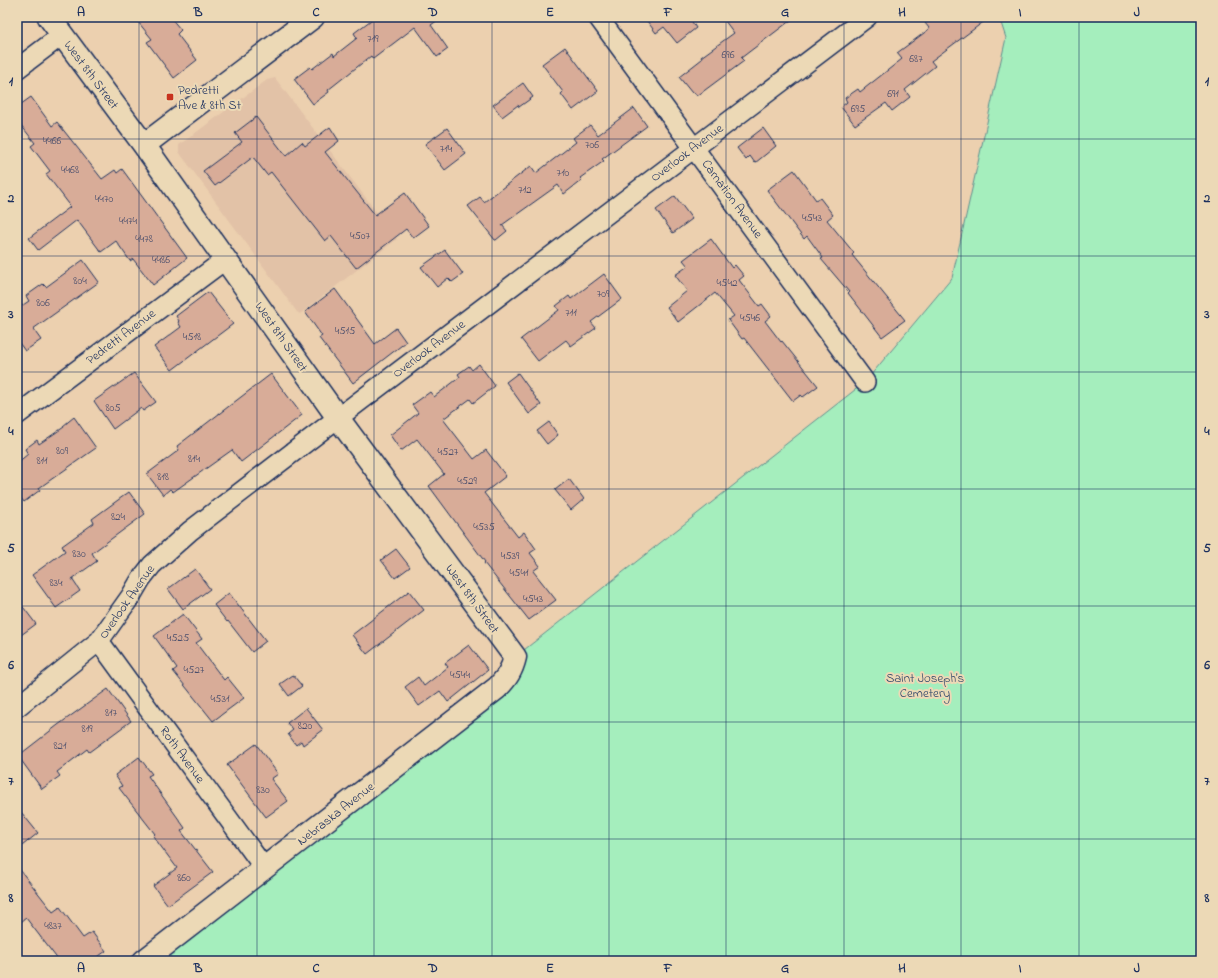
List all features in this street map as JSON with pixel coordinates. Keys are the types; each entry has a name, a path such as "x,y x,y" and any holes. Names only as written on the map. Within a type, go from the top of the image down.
{"street":[{"name":"West 8th Street","path":"49,17 226,258 338,418 515,657"},
{"path":"144,145 313,17"},
{"name":"Carnation Avenue","path":"598,17 865,382"},
{"name":"Overlook Avenue","path":"17,707 99,641 152,564 190,531 867,17"},
{"path":"17,69 62,35"},
{"name":"Pedretti Avenue","path":"17,415 226,258"},
{"name":"Roth Avenue","path":"99,641 265,869"},
{"name":"Nebraska Avenue","path":"144,961 265,869 497,688 505,680 513,667 515,657"}],"shaded area":[{"path":"275,78 397,239 300,314 297,312 179,152 179,145 267,80"}],"green space":[{"name":"Saint Joseph’s Cemetery","path":"999,17 1201,17 1201,961 144,961 473,707 515,657 865,382 952,278 1006,38"}],"building":[{"path":"134,17 170,17 181,30 177,34 197,60 174,78 147,42 152,39"},
{"path":"375,17 442,17 431,25 448,49 437,57 415,27 373,59 371,56 328,90 329,92 313,104 294,79 310,67 312,69 333,53 334,56 357,38 354,33"},
{"path":"644,17 689,17 696,28 677,43 664,27 656,33"},
{"path":"722,17 795,17 741,58 744,61 697,96 694,92 692,93 679,77 702,59 701,57 734,33"},
{"path":"934,17 990,17 931,61 935,66 905,90 910,97 892,111 886,103 855,125 841,107 847,102 845,98 858,89 860,92 902,59 897,53 928,30 929,28 925,23"},
{"path":"565,47 598,91 573,110 561,94 563,92 542,64"},
{"path":"523,83 533,97 519,107 518,105 502,117 493,105"},
{"path":"31,97 52,126 57,122 102,179 115,170 117,173 122,169 187,258 153,285 133,259 130,261 116,241 101,252 77,220 38,250 29,238 70,207 46,174 50,171 31,146 35,143 17,120 17,107"},
{"path":"634,108 647,126 602,159 604,161 580,178 582,180 564,194 558,185 502,225 507,231 496,240 468,206 480,197 484,202 531,166 536,173 576,142 573,138 590,125 598,135"},
{"path":"256,117 286,156 302,142 305,146 330,127 339,141 325,152 375,215 405,193 429,226 413,238 406,229 356,268 331,236 325,241 271,172 267,175 253,157 215,186 203,171 242,142 235,133"},
{"path":"447,128 466,154 445,170 425,144"},
{"path":"763,128 776,146 755,163 750,156 746,160 737,148"},
{"path":"794,170 816,200 820,198 833,215 827,220 854,253 852,255 905,320 882,337 848,293 849,292 821,259 823,258 807,236 804,239 767,190"},
{"path":"675,196 692,219 673,233 656,210"},
{"path":"711,239 732,268 735,265 744,276 739,280 759,306 762,304 771,316 765,321 818,386 803,397 801,395 793,401 744,338 742,339 728,320 734,316 715,293 678,322 667,307 687,291 675,275 688,266 683,260"},
{"path":"445,250 463,274 452,282 448,278 437,287 421,267"},
{"path":"83,260 99,282 33,329 41,340 25,351 17,340 17,309 29,301 26,296 43,284 46,287"},
{"path":"604,274 622,299 591,322 596,328 571,346 566,340 538,361 521,339 559,310 556,306 569,296 571,299"},
{"path":"335,289 375,344 396,328 406,342 353,383 319,338 322,336 305,312"},
{"path":"208,292 233,324 172,370 154,347 181,327 176,316"},
{"path":"479,364 495,386 473,403 470,399 443,419 474,459 486,450 506,476 484,493 518,537 524,532 536,549 530,553 540,566 533,571 556,600 529,620 484,563 485,562 429,486 444,474 417,439 401,451 390,435 418,413 412,405 430,392 434,397 460,377 458,374 469,366 472,370"},
{"path":"134,373 156,402 143,411 141,408 113,429 94,401"},
{"path":"518,373 541,405 529,414 506,382"},
{"path":"271,374 302,415 241,462 232,450 173,492 170,489 163,495 147,474 179,450 177,446"},
{"path":"74,417 96,448 39,488 40,490 24,502 17,493 17,463 28,454 25,449 37,440 39,444 64,427 63,426"},
{"path":"549,422 558,435 547,444 537,431"},
{"path":"569,479 584,499 571,510 555,490"},
{"path":"129,492 145,514 92,553 97,561 72,579 80,591 56,608 32,575 65,551 62,546 94,523 92,519"},
{"path":"396,549 410,567 395,578 381,560"},
{"path":"195,569 210,589 183,609 168,589"},
{"path":"409,591 424,610 367,654 352,635"},
{"path":"229,593 266,641 252,652 214,605"},
{"path":"17,599 36,624 17,638"},
{"path":"183,614 202,639 196,643 224,680 227,677 244,698 213,721 173,671 177,668 154,636"},
{"path":"469,645 488,670 448,702 440,691 419,706 405,687 418,677 424,686 448,667 445,663"},
{"path":"293,675 302,686 289,696 280,684"},
{"path":"108,689 131,721 89,752 87,749 57,772 60,776 42,789 18,756"},
{"path":"306,708 323,730 303,745 301,741 296,745 288,734 293,730 287,723"},
{"path":"256,744 278,774 271,779 288,801 266,817 227,765"},
{"path":"139,757 152,774 148,776 185,828 181,831 213,872 168,905 153,886 177,868 153,836 155,834 119,788 122,786 115,775"},
{"path":"17,807 38,833 17,850"},
{"path":"17,866 53,912 60,907 83,938 92,932 106,951 92,961 59,961 26,918 17,925"}],"place":[{"name":"Pedretti Ave & 8th St","path":"170,97"}]}
